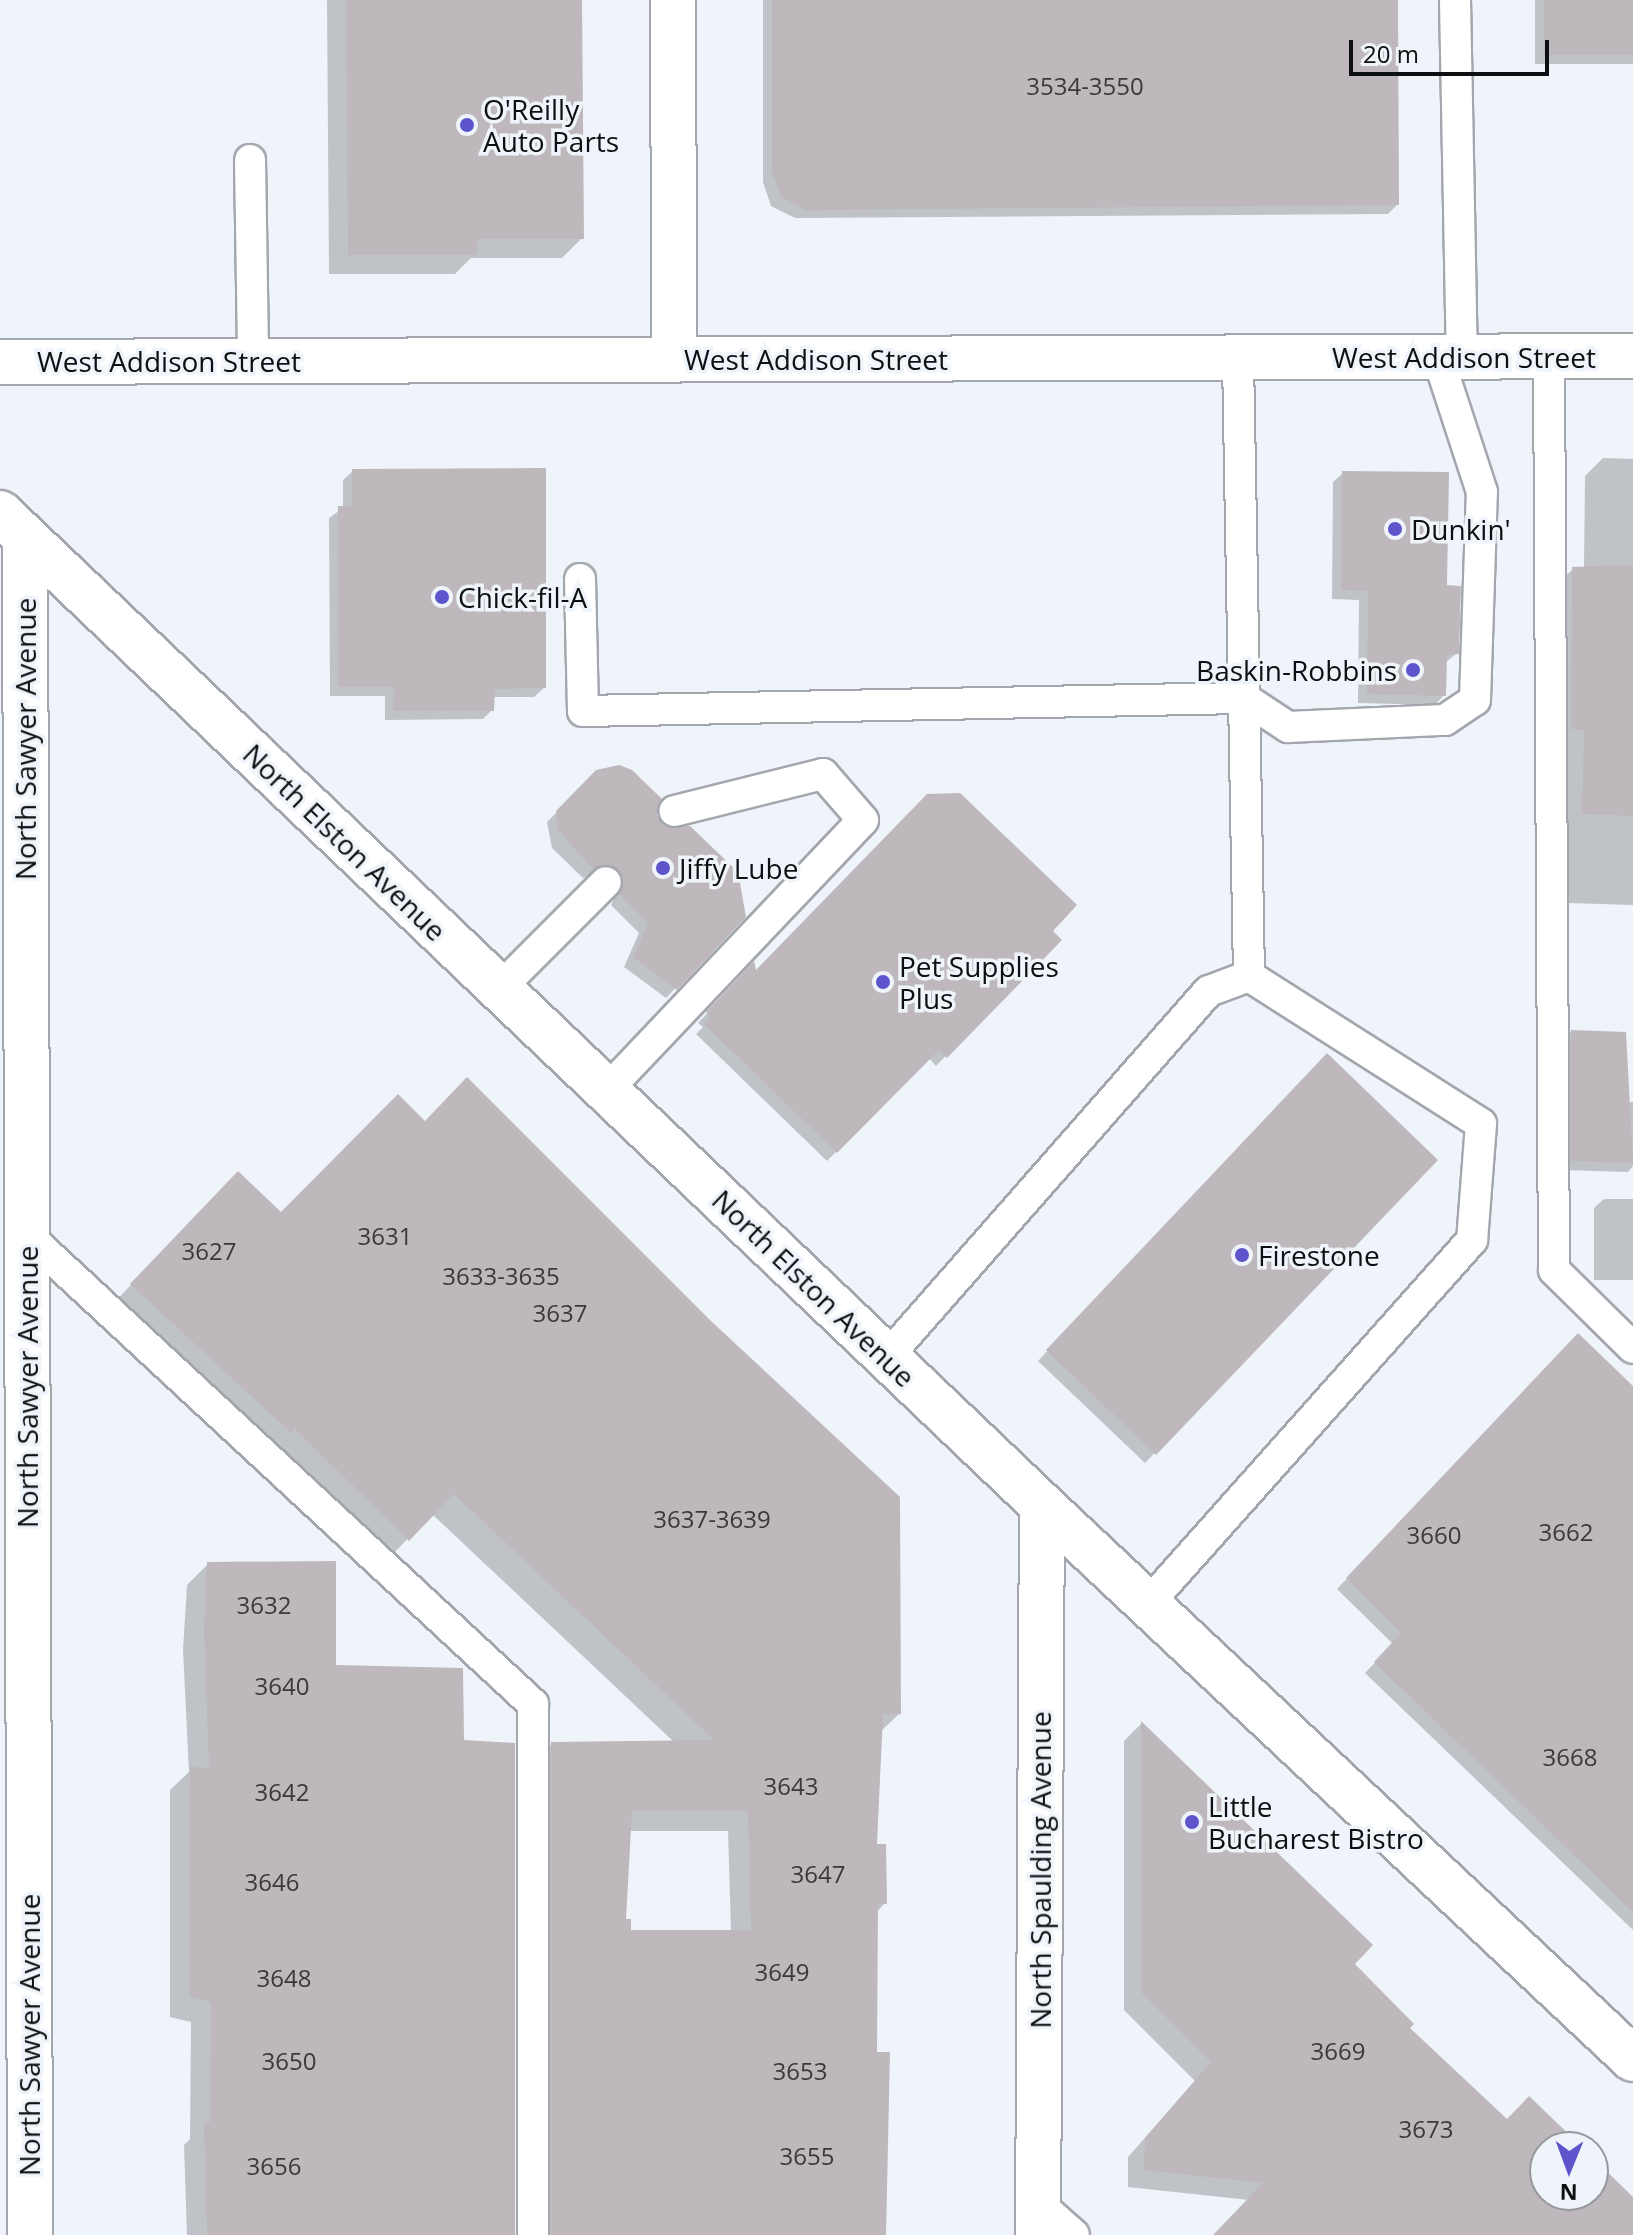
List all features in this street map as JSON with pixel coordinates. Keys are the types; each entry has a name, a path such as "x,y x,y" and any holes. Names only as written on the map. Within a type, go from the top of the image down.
{"main road":[{"path":"673,0 674,359"},
{"name":"West Addison Street","path":"0,362 1633,356"},
{"name":"North Sawyer Avenue","path":"12,526 13,870 27,1235 30,2235"},
{"name":"North Elston Avenue","path":"12,526 1147,1605 1633,2059"},
{"name":"North Spaulding Avenue","path":"1038,2219 1042,1505"}],"lane":[{"path":"580,579 583,711 1244,698 1288,727 1445,720 1475,700 1482,492 1450,357 1455,0"},
{"path":"250,160 253,362"},
{"path":"1549,357 1554,1270 1633,1348"},
{"path":"1238,358 1249,976"},
{"path":"606,1091 863,820 823,774 675,811"},
{"path":"499,989 606,882"},
{"path":"887,1357 1209,991 1249,976"},
{"path":"1147,1605 1472,1240 1481,1124 1249,976"},
{"path":"27,1235 533,1704 533,2235"},
{"path":"1038,2219 1074,2235"}],"building":[{"path":"346,0 582,0 584,239 477,239 477,255 348,255"},
{"path":"772,0 1398,0 1399,205 805,210 781,197 772,171"},
{"path":"1544,0 1633,0 1633,55 1544,55"},
{"name":"Chick-fil-A","path":"546,468 546,688 495,689 494,711 393,711 394,687 338,687 338,506 352,506 352,469"},
{"name":"Dunkin'","path":"1342,471 1449,472 1447,585 1461,586 1459,654 1447,655 1446,696 1367,694 1368,591 1341,590"},
{"path":"1633,565 1633,816 1582,814 1584,730 1571,729 1572,567"},
{"name":"Jiffy Lube","path":"619,765 632,770 662,799 657,815 663,824 690,826 738,872 746,917 677,990 633,957 648,923 619,894 623,886 619,870 610,865 593,869 557,829 556,811 596,770"},
{"name":"Pet Supplies Plus","path":"960,793 1077,905 1053,931 1062,940 947,1058 939,1050 837,1153 704,1024 711,1016 706,1012 754,961 756,970 927,794"},
{"path":"1571,1030 1626,1032 1633,1163 1571,1161"},
{"name":"Firestone","path":"1327,1053 1438,1160 1156,1455 1046,1350"},
{"path":"467,1077 711,1321 900,1497 901,1714 883,1714 877,1844 886,1844 887,1904 878,1904 877,2052 890,2052 886,2235 551,2235 551,1742 714,1740 454,1494 409,1541 295,1429 291,1433 130,1284 238,1171 281,1212 398,1094 425,1121","holes":["632,1811 748,1811 751,1930 631,1930 631,1919 626,1919"]},
{"path":"1578,1333 1633,1386 1633,1912 1374,1662 1401,1633 1346,1578"},
{"path":"336,1561 336,1665 463,1668 464,1740 515,1743 515,2235 207,2235 204,2122 210,2122 211,2002 190,1997 190,1767 209,1768 204,1628 207,1562"},
{"path":"1141,1721 1373,1945 1355,1964 1414,2024 1410,2028 1507,2119 1529,2096 1565,2131 1529,2131 1529,2211 1609,2211 1609,2174 1633,2197 1633,2235 1213,2235 1263,2183 1144,2170 1145,2138 1211,2062 1141,1992"}],"place":[{"name":"O'Reilly Auto Parts","path":"467,125"},
{"name":"Dunkin'","path":"1395,529"},
{"name":"Chick-fil-A","path":"442,597"},
{"name":"Baskin-Robbins","path":"1413,670"},
{"name":"Jiffy Lube","path":"663,868"},
{"name":"Pet Supplies Plus","path":"883,982"},
{"name":"Firestone","path":"1242,1255"},
{"name":"Little Bucharest Bistro","path":"1192,1822"}]}
